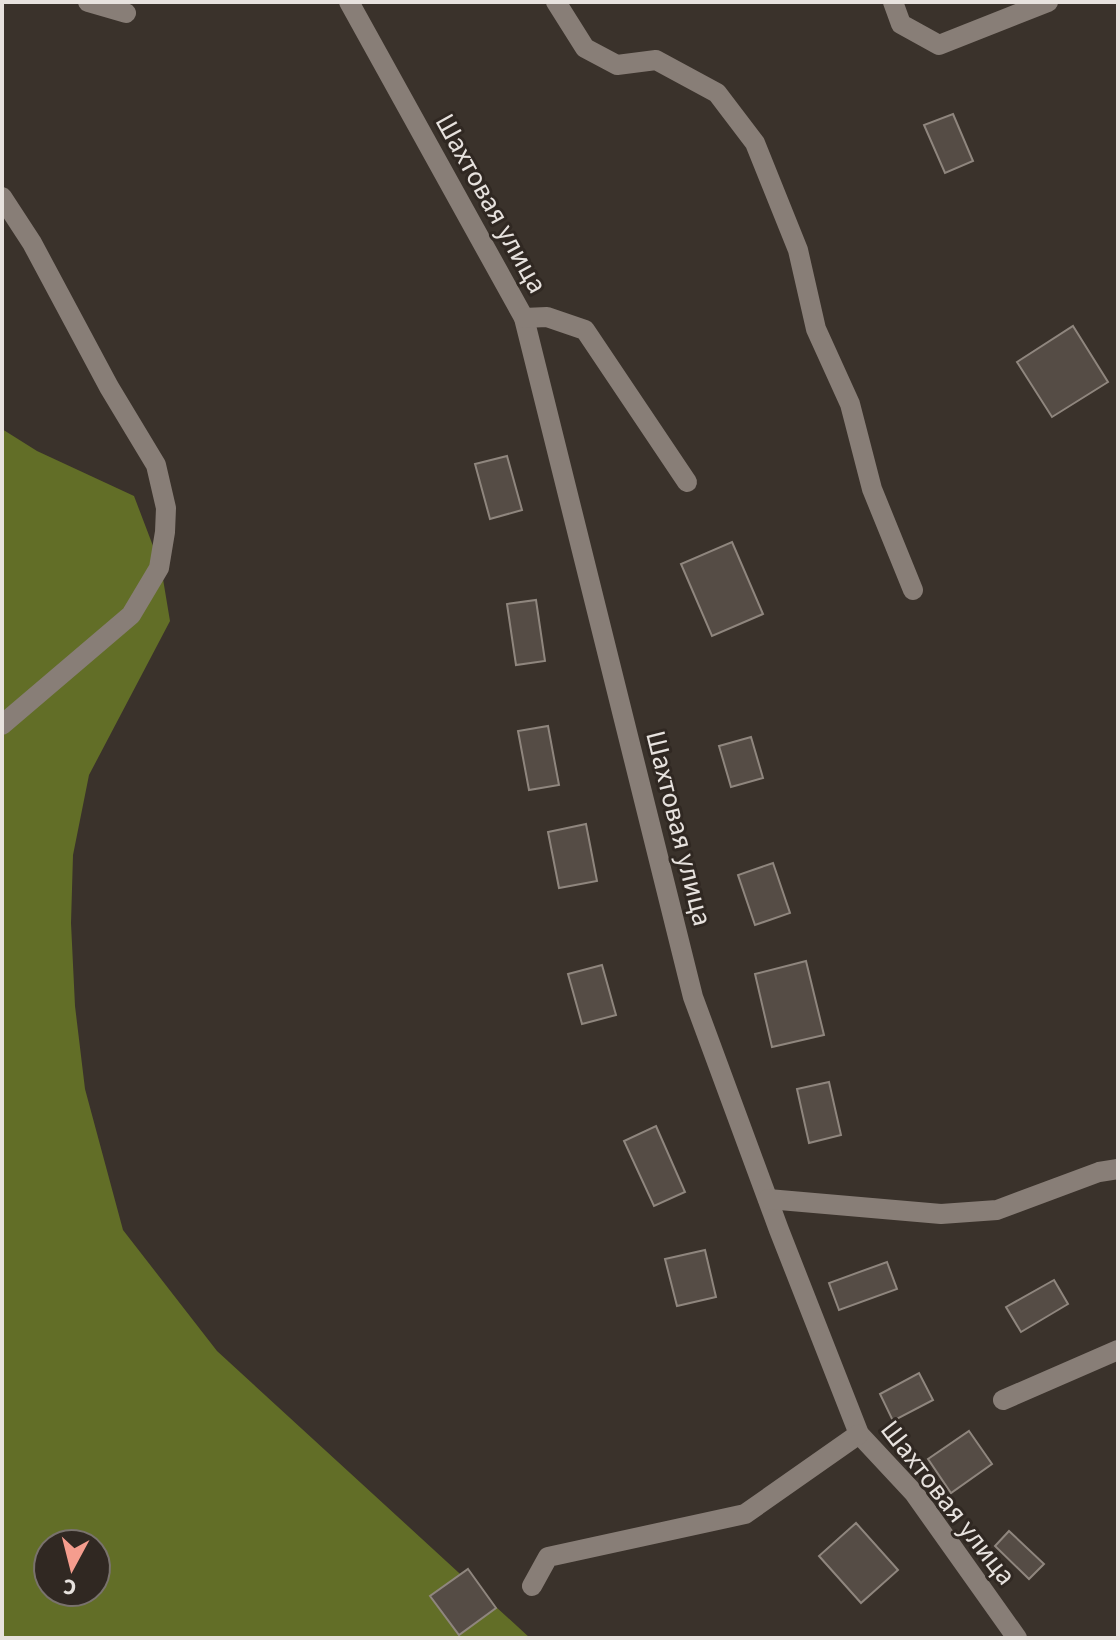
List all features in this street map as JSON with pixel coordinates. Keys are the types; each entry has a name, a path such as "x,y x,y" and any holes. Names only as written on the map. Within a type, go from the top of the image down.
{"street":[{"path":"88,2 126,13"},
{"name":"Шахтовая улица","path":"349,2 524,318 693,997 859,1434 914,1493 1017,1638"},
{"path":"556,2 585,48 617,65 656,60 717,93 755,143 798,250 816,329 850,404 872,489 913,590"},
{"path":"893,2 901,24 939,45 1035,4"},
{"path":"2,197 32,243 109,387 156,465 166,508 159,568 131,615 2,725"},
{"path":"524,318 547,317 585,330 687,482"},
{"path":"768,1199 941,1214 997,1210 1099,1172 1118,1169"},
{"path":"1003,1400 1118,1350"},
{"path":"532,1586 548,1557 745,1514 859,1434"}],"green space":[{"path":"2,429 37,451 134,496 161,567 170,621 89,775 73,855 71,923 75,1006 85,1089 123,1230 217,1351 530,1638 2,1638"}],"building":[{"path":"953,114 973,161 945,173 924,125"},
{"path":"1073,326 1108,382 1052,417 1017,362"},
{"path":"507,456 522,510 490,519 475,464"},
{"path":"732,542 763,614 712,636 681,564"},
{"path":"536,600 545,661 516,665 507,604"},
{"path":"548,726 559,785 529,790 518,731"},
{"path":"751,737 763,778 731,787 719,746"},
{"path":"586,824 597,881 559,888 548,832"},
{"path":"773,863 790,913 755,925 738,875"},
{"path":"806,961 824,1035 772,1047 755,974"},
{"path":"602,965 616,1015 582,1024 568,974"},
{"path":"829,1082 841,1135 809,1143 797,1089"},
{"path":"656,1126 685,1192 654,1206 624,1141"},
{"path":"705,1250 716,1297 677,1306 665,1259"},
{"path":"887,1262 897,1289 839,1310 829,1283"},
{"path":"1054,1280 1068,1304 1021,1332 1006,1307"},
{"path":"919,1373 933,1400 893,1421 880,1394"},
{"path":"969,1431 992,1464 951,1493 928,1459"},
{"path":"856,1523 898,1570 861,1603 819,1556"},
{"path":"1009,1531 1044,1564 1029,1579 995,1546"},
{"path":"468,1569 496,1608 459,1635 430,1596"}]}
